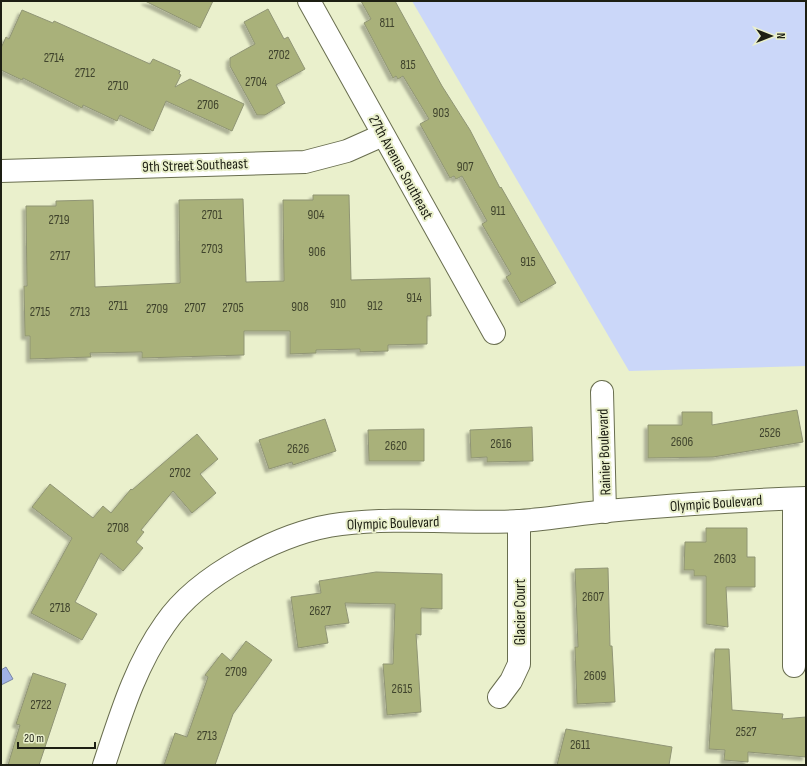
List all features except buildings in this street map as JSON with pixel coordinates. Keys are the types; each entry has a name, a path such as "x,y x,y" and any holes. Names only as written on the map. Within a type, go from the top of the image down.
{"street":[{"name":"27th Avenue Southeast","path":"308,1 494,333"},
{"name":"9th Street Southeast","path":"1,171 305,162 347,151 383,134"},
{"name":"Rainier Boulevard","path":"602,392 605,512"},
{"name":"Olympic Boulevard","path":"104,765 123,707 146,657 165,623 185,601 214,578 244,558 279,540 310,530 342,524 519,521 720,501 800,498"},
{"path":"794,666 800,498"},
{"name":"Glacier Court","path":"499,697 511,681 519,664 519,521"}],"shaded area":[{"path":"412,1 806,1 806,366 629,371"},
{"path":"6,667 13,679 1,685 1,670"}]}
